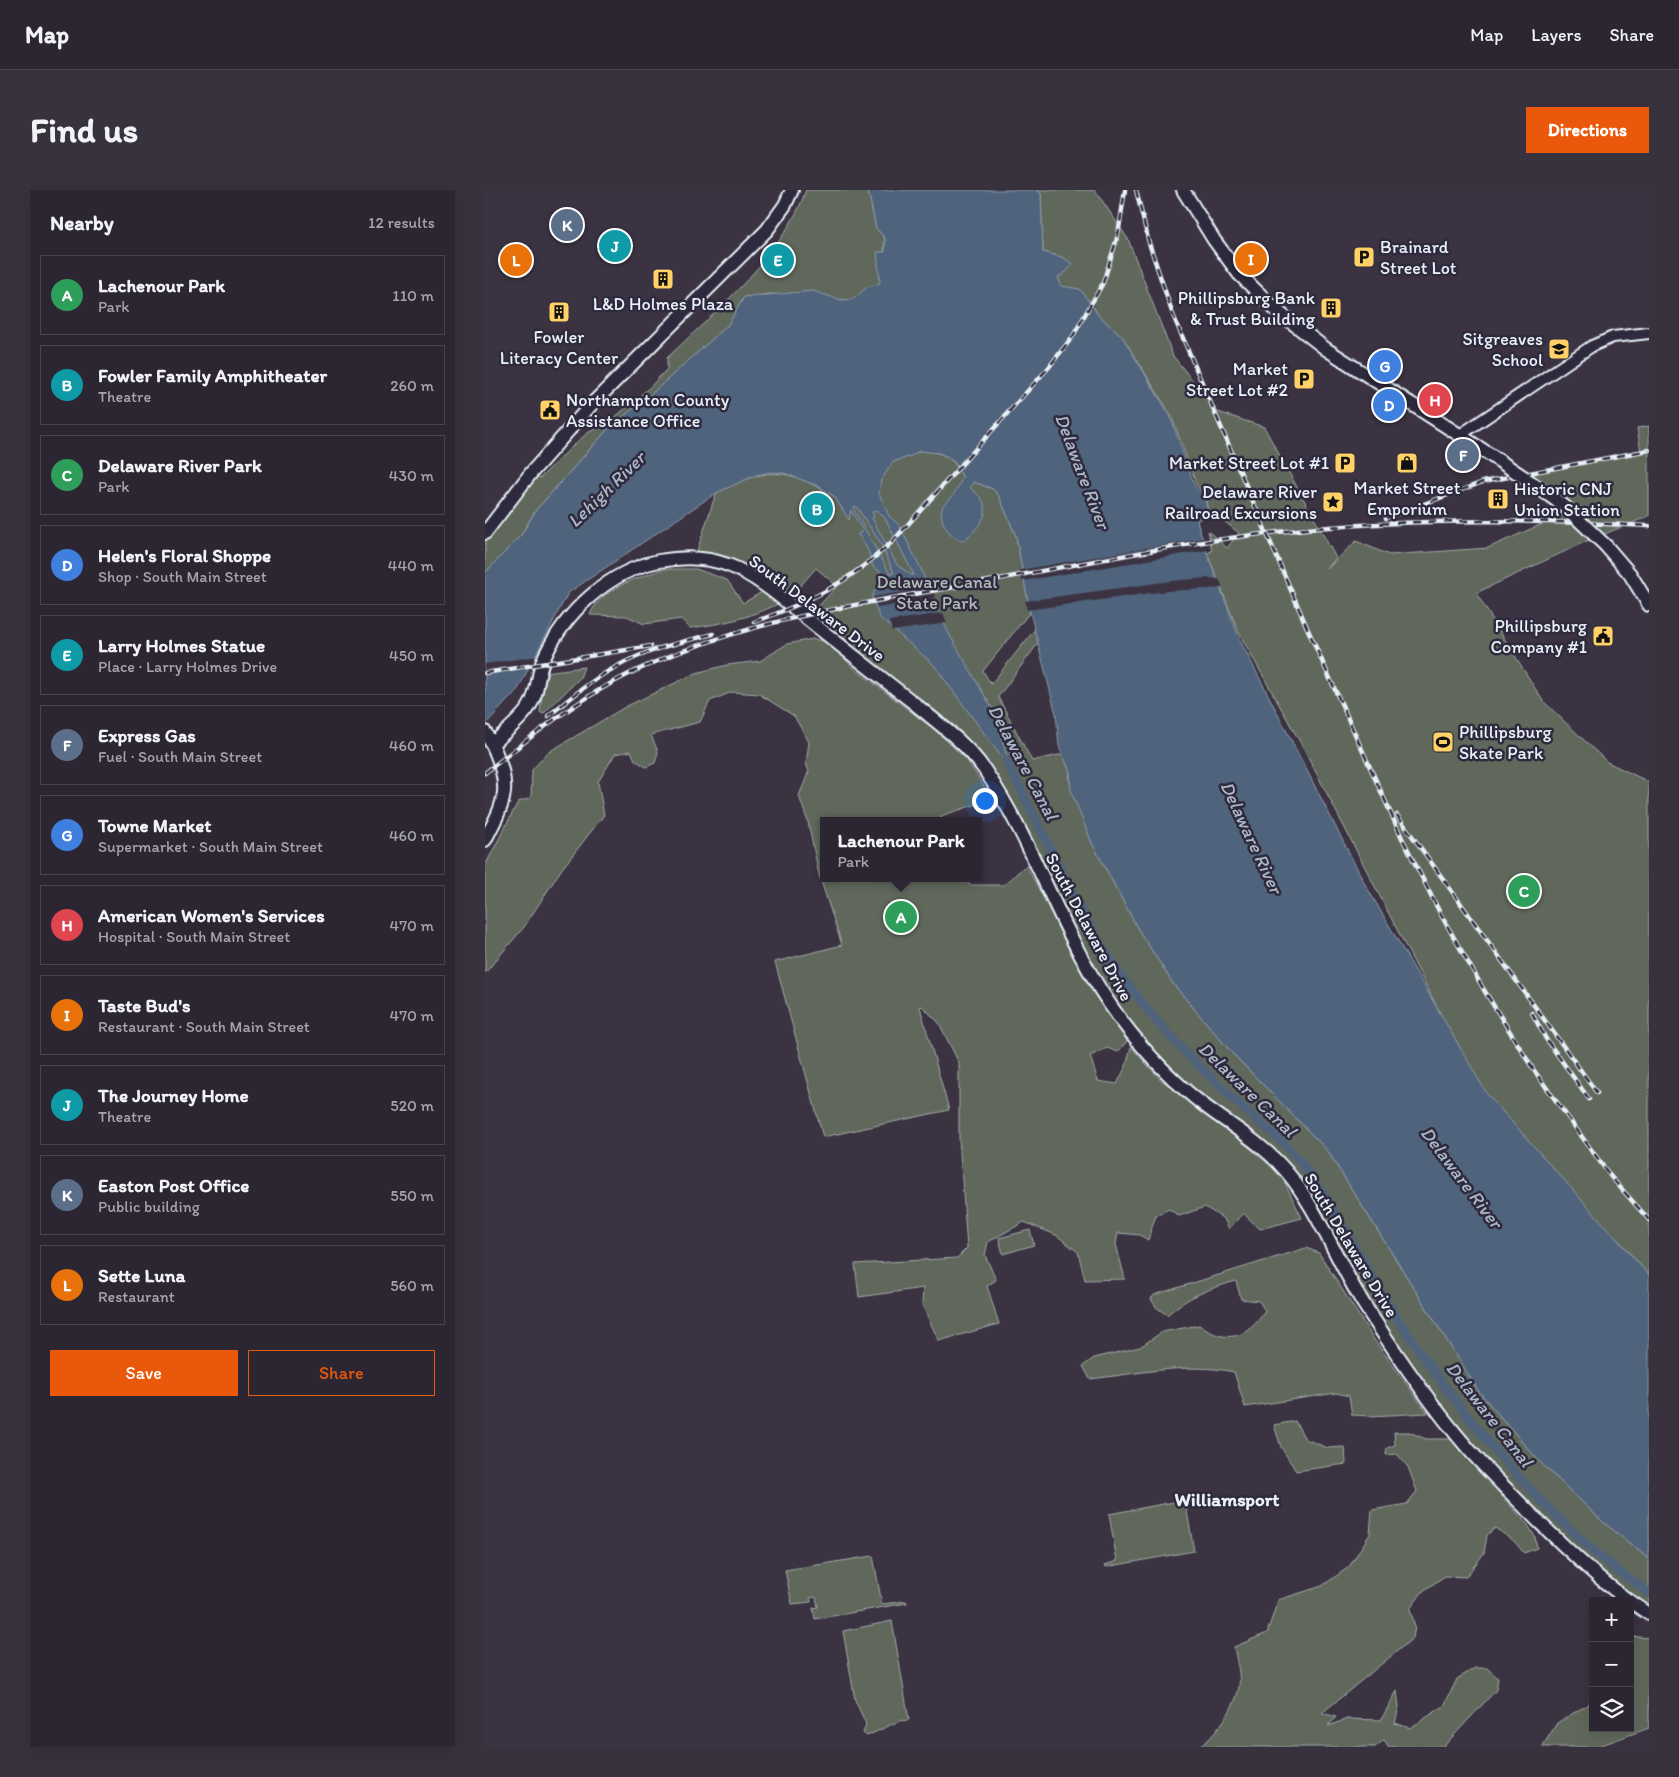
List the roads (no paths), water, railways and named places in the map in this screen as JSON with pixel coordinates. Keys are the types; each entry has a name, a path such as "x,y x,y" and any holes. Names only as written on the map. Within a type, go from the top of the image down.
{"main road":[{"path":"485,533 531,473 590,406 767,230 782,209 792,190"},
{"path":"1183,190 1211,236 1239,274 1277,311 1319,343 1492,456 1564,506 1606,546 1630,574 1649,605"},
{"name":"South Delaware Drive","path":"488,737 531,705 542,662 569,619 599,589 628,572 653,562 669,559 688,558 714,561 742,572 787,603 946,730 976,758 1006,806 1079,952 1113,1009 1130,1032 1183,1088 1263,1148 1288,1174 1364,1306 1458,1437 1493,1476 1564,1546 1625,1597"},
{"path":"485,840 504,798 505,789 502,768 488,737"},
{"name":"South Delaware Drive","path":"1634,1604 1649,1614"}],"street":[{"path":"1460,435 1592,346 1613,337 1649,333"},
{"path":"485,830 495,820"}],"water":[{"path":"868,190 1037,190 1041,194 1043,252 1062,257 1073,264 1058,277 1061,286 1080,289 1099,316 1122,336 1170,416 1195,487 1204,494 1208,513 1197,521 1239,638 1365,884 1487,1094 1649,1275 1649,1559 1602,1521 1539,1461 1480,1393 1327,1150 1232,1053 1174,985 1138,929 1092,843 1071,791 1070,772 1059,746 1056,714 1030,612 1016,536 999,496 993,489 974,482 971,485 971,489 984,503 984,516 976,529 963,541 949,532 941,515 944,504 952,497 963,478 955,463 948,457 939,453 919,451 893,462 881,480 879,493 889,516 899,525 919,565 948,632 993,710 1011,770 934,665 879,617 872,596 883,577 880,571 873,567 868,550 858,534 863,531 851,510 849,520 834,496 818,486 784,473 771,472 756,475 716,493 568,593 518,689 485,725 485,573 521,535 536,510 608,429 649,396 728,325 744,297 813,291 841,300 854,299 867,287 880,283 877,252 885,252 885,238 876,228","holes":["856,506 880,542 894,573 890,574 853,508","877,510 885,518 914,575 911,575 897,565 872,518 874,516 872,512"]}],"waterway":[{"name":"Delaware Canal","path":"1006,761 1083,913 1118,971 1138,998 1187,1054 1281,1141 1303,1165 1327,1200 1392,1310 1437,1376 1486,1440 1568,1528 1604,1560 1649,1593"}],"railway":[{"path":"754,622 812,598 845,580 876,556 893,541 1049,367 1073,336 1103,283 1118,235 1125,190"},
{"path":"1136,190 1149,243 1173,315 1308,630 1402,838 1441,915 1484,990 1533,1069 1611,1177 1649,1220"},
{"path":"1386,518 1483,482 1649,450"},
{"path":"485,773 573,706 631,673 716,639 760,626 849,606 1130,554 1204,542 1324,527 1463,521 1649,526"},
{"path":"548,716 598,678 627,661 663,647 713,634"},
{"path":"485,673 651,646"},
{"path":"1397,815 1597,1093"},
{"path":"1532,1013 1546,1039 1589,1099"}],"place":[{"name":"Easton Post Office","path":"567,225"},
{"name":"The Journey Home","path":"615,246"},
{"name":"Brainard Street Lot","path":"1364,257"},
{"name":"Taste Bud's","path":"1251,259"},
{"name":"Sette Luna","path":"516,260"},
{"name":"Larry Holmes Statue","path":"778,260"},
{"name":"L&D Holmes Plaza","path":"663,279"},
{"name":"Phillipsburg Bank & Trust Building","path":"1331,308"},
{"name":"Fowler Literacy Center","path":"559,312"},
{"name":"Sitgreaves School","path":"1559,349"},
{"name":"Towne Market","path":"1385,366"},
{"name":"Market Street Lot #2","path":"1304,379"},
{"name":"American Women's Services","path":"1435,400"},
{"name":"Helen's Floral Shoppe","path":"1389,405"},
{"name":"Northampton County Assistance Office","path":"550,410"},
{"name":"Express Gas","path":"1463,455"},
{"name":"Market Street Lot #1","path":"1345,463"},
{"name":"Market Street Emporium","path":"1407,463"},
{"name":"Historic CNJ Union Station","path":"1498,499"},
{"name":"Delaware River Railroad Excursions","path":"1333,502"},
{"name":"Fowler Family Amphitheater","path":"817,509"},
{"name":"Phillipsburg Company #1","path":"1603,636"},
{"name":"Phillipsburg Skate Park","path":"1443,742"},
{"name":"Delaware River Park","path":"1524,891"},
{"name":"Lachenour Park","path":"901,917"}],"district":[{"name":"Williamsport","path":"1227,1499"}],"water label":[{"name":"Delaware River","path":"1083,471"},
{"name":"Lehigh River","path":"606,489"},
{"name":"Delaware River","path":"1252,837"},
{"name":"Delaware River","path":"1462,1177"}],"park label":[{"name":"Delaware Canal State Park","path":"937,592"}]}
